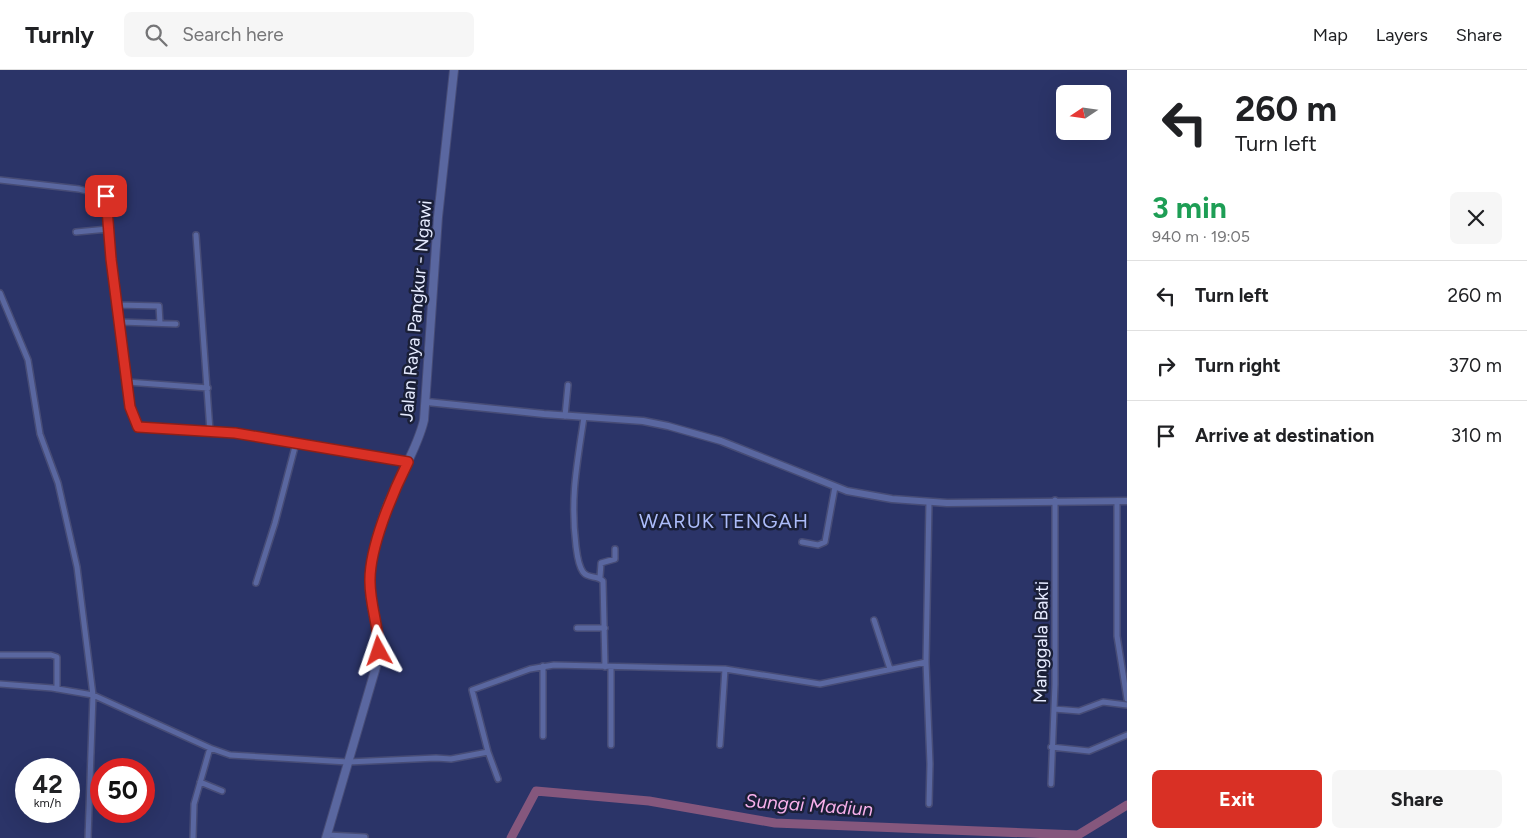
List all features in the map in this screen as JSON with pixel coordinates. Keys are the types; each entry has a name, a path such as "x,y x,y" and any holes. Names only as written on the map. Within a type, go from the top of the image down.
{"main road":[{"name":"Jalan Raya Pangkur - Ngawi","path":"326,837 379,651 379,634 370,588 372,564 387,506 423,428 427,402 438,217 454,70"}],"street":[{"path":"0,180 79,189 106,196 108,230 127,382 133,418 138,427 210,431 408,462"},
{"path":"76,232 108,230"},
{"path":"196,235 210,431"},
{"path":"0,293 28,360 40,434 51,462 62,500 77,567 93,696 88,838"},
{"path":"118,305 157,305 160,308 160,323"},
{"path":"120,322 176,324"},
{"path":"127,382 208,388"},
{"path":"565,416 568,385"},
{"path":"427,402 565,416 643,421 721,441 835,487 892,500 1010,503 1055,500 1127,501"},
{"path":"584,417 573,488 574,534 584,573 587,576 600,578"},
{"path":"256,583 276,523 296,443"},
{"path":"802,542 818,545 825,542 835,487"},
{"name":"Manggala Bakti","path":"1051,784 1054,709 1055,500"},
{"path":"1117,501 1117,636 1127,699"},
{"path":"929,502 926,662 930,804"},
{"path":"611,745 603,581 600,578 601,563 615,559 615,549"},
{"path":"874,620 890,669"},
{"path":"577,628 605,628"},
{"path":"0,655 51,655 57,657 57,689"},
{"path":"498,778 488,752 472,690 543,666 654,666 725,669 758,672 791,680 820,684 926,662"},
{"path":"543,666 543,736"},
{"path":"720,745 725,669"},
{"path":"0,684 57,689 93,696 210,748 237,756 273,756 348,762 451,759 488,752"},
{"path":"1054,709 1079,711 1103,702 1127,704"},
{"path":"1051,747 1088,751 1127,735"},
{"path":"193,838 193,810 210,748"},
{"path":"200,782 222,791"},
{"path":"326,837 365,837"}],"waterway":[{"name":"Sungai Madiun","path":"511,838 536,791 649,801 775,823 1078,835 1127,805"}],"district":[{"name":"WARUK TENGAH","path":"724,521"}],"route":[{"path":"106,196 111,259 130,407 135,424 138,427 235,433 397,458 408,462 387,506 370,572 370,588 379,634 379,651"}]}
